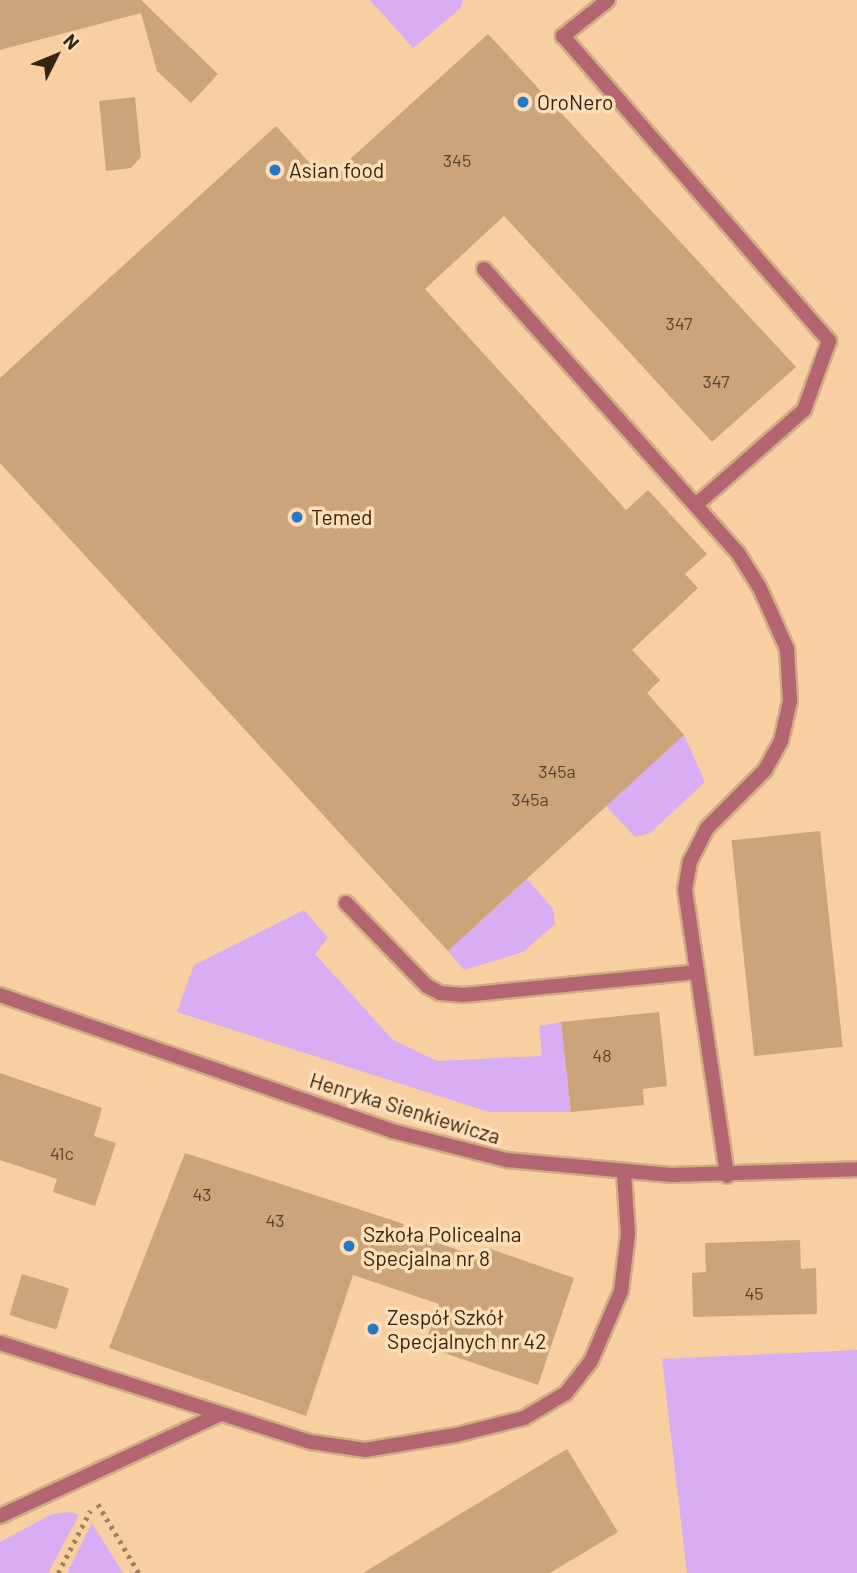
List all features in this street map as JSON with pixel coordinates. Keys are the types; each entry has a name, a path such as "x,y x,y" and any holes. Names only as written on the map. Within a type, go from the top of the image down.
{"street":[{"path":"608,0 563,36 829,341 804,410 696,505"},
{"path":"484,269 696,505 759,586 787,649 790,701 781,741 765,770 707,828 690,862 685,890 727,1176"},
{"path":"346,903 427,986 440,993 463,995 697,972"},
{"name":"Henryka Sienkiewicza","path":"0,995 416,1137 507,1160 624,1173 727,1176 857,1169"},
{"path":"0,1343 219,1416 312,1442 365,1450 456,1435 524,1418 566,1393 591,1361 621,1291 628,1234 624,1173"},
{"path":"0,1516 219,1416"}],"path":[{"path":"58,1573 95,1500 139,1573"}],"shaded area":[{"path":"370,0 463,0 460,9 413,48"},
{"path":"684,735 705,782 650,833 635,837 606,806"},
{"path":"527,879 553,909 555,924 523,952 464,970 448,951"},
{"path":"304,910 328,938 315,954 393,1040 437,1061 542,1056 539,1026 561,1022 571,1112 489,1112 177,1012 194,965"},
{"path":"857,1350 857,1573 687,1573 662,1359"},
{"path":"69,1512 79,1515 48,1573 0,1573 0,1542 52,1514"},
{"path":"92,1523 123,1573 67,1573"}],"building":[{"path":"0,0 141,0 218,74 191,103 157,71 141,13 0,50"},
{"path":"488,34 796,367 712,442 504,216 425,289 626,510 648,490 707,554 685,574 698,588 632,650 660,680 647,693 684,735 448,951 0,463 0,378 276,126 326,181"},
{"path":"135,97 141,157 131,168 106,171 99,101"},
{"path":"820,831 843,1047 754,1056 731,840"},
{"path":"659,1012 667,1086 643,1089 644,1105 571,1112 561,1022"},
{"path":"0,1073 102,1108 94,1136 116,1143 95,1206 53,1192 57,1179 0,1160"},
{"path":"185,1153 404,1224 401,1230 481,1258 485,1247 574,1278 538,1385 424,1346 439,1304 353,1275 306,1416 109,1348"},
{"path":"800,1240 801,1269 816,1268 817,1314 693,1317 692,1273 706,1272 705,1243"},
{"path":"22,1274 69,1288 56,1329 9,1315"},
{"path":"567,1449 618,1532 550,1573 363,1573"}],"place":[{"name":"OroNero","path":"523,102"},
{"name":"Asian food","path":"275,170"},
{"name":"Temed","path":"297,517"},
{"name":"Szkoła Policealna Specjalna nr 8","path":"349,1246"},
{"name":"Zespół Szkół Specjalnych nr 42","path":"373,1329"}]}
